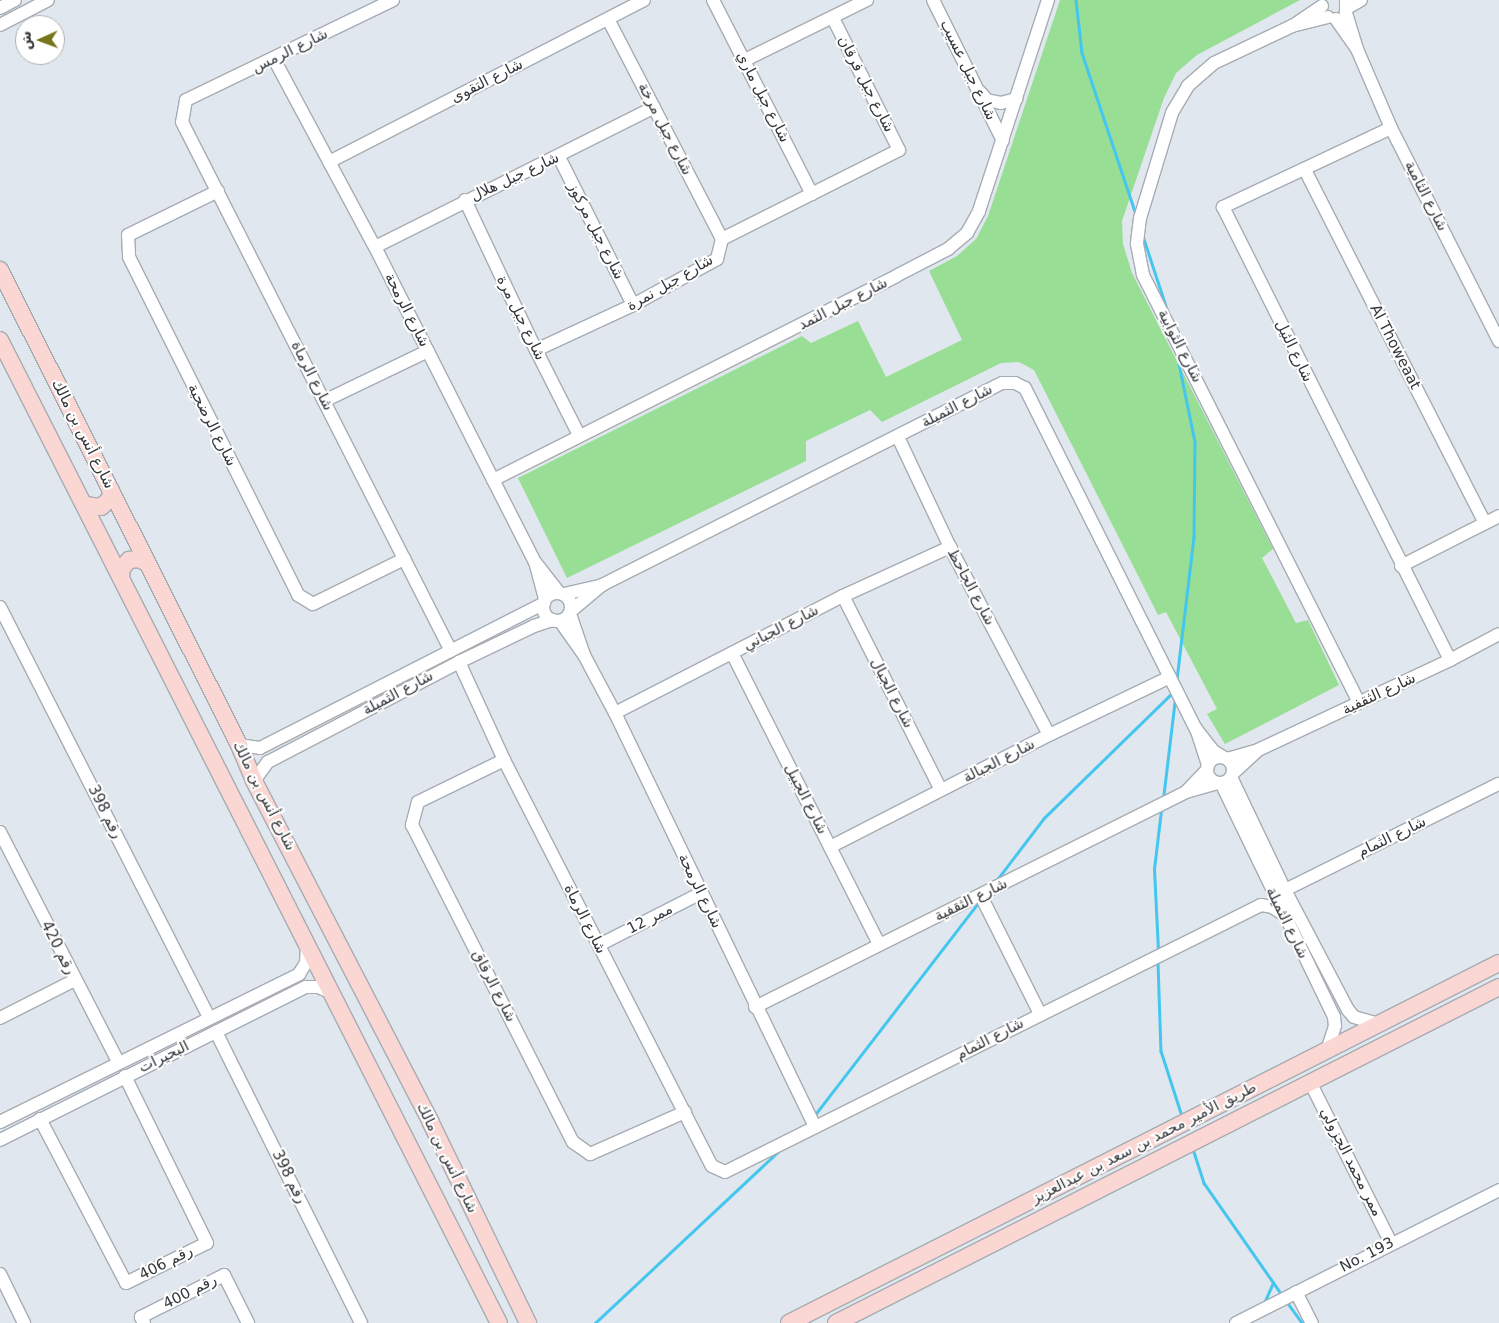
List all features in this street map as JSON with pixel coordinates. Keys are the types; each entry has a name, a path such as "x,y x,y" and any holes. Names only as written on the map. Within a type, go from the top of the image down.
{"main road":[{"name":"شارع أنس بن مالك","path":"0,270 238,745 254,782 430,1121 528,1323"},
{"name":"شارع أنس بن مالك","path":"0,340 499,1323"},
{"path":"85,505 101,507 110,499 111,490"},
{"path":"121,577 122,568 129,560 139,558 147,563"},
{"name":"طريق الأمير محمد بن سعد بن عبدالعزيز","path":"789,1323 1499,963"},
{"name":"طريق الأمير محمد بن سعد بن عبدالعزيز","path":"836,1323 1499,987"}],"street":[{"path":"0,8 15,0"},
{"path":"0,25 48,0"},
{"name":"شارع الرمس","path":"186,100 393,0"},
{"name":"شارع جبل ماري","path":"713,0 812,194"},
{"path":"745,60 867,0"},
{"name":"شارع جبل عسيب","path":"932,0 1002,141"},
{"name":"شارع جبل الثمد","path":"494,480 579,435 788,332 948,249 967,233 979,211 1048,0"},
{"name":"شارع التقوى","path":"330,162 608,19 636,2"},
{"name":"شارع الثوابية","path":"1338,6 1214,64 1188,86 1172,113 1140,218 1137,244 1143,274 1359,703"},
{"name":"شارع الثامية","path":"1338,6 1391,128 1499,341"},
{"name":"شارع جبل فرقان","path":"833,18 899,150"},
{"name":"شارع جبل مرخة","path":"608,19 722,239"},
{"name":"شارع الرمحة","path":"274,59 375,247 535,562"},
{"path":"978,92 987,100 1001,103 1016,99"},
{"name":"شارع الرماة","path":"186,100 182,122 451,651"},
{"name":"شارع جبل هلال","path":"375,247 465,200 559,156 654,107"},
{"name":"شارع الثيل","path":"1391,128 1222,208 1450,660"},
{"name":"شارع جبل نمرة","path":"536,350 633,305 717,259 722,239 899,150"},
{"name":"شارع جبل مركوز","path":"559,156 633,305"},
{"name":"Al Thoweaat","path":"1305,170 1485,523"},
{"name":"شارع الرضحية","path":"218,191 128,235 128,256 298,595 313,604 404,559"},
{"name":"شارع جبل مرة","path":"465,200 536,350 579,435"},
{"path":"324,401 428,351"},
{"name":"شارع الثميلة","path":"602,585 1002,383 1015,382 1025,388 1196,729"},
{"name":"شارع الجاحظ","path":"898,437 950,546 1049,735"},
{"path":"1401,566 1499,516"},
{"name":"شارع الجباني","path":"615,713 843,596 950,546"},
{"path":"535,562 561,594 571,602 563,617"},
{"path":"535,562 544,601 544,613 563,617"},
{"path":"544,601 552,593 561,594 602,585"},
{"path":"563,617 602,585"},
{"name":"شارع الجبال","path":"843,596 941,790"},
{"name":"شارع الثميلة","path":"238,745 260,748 451,651 544,601"},
{"name":"رقم 398","path":"0,607 209,1017"},
{"name":"شارع الرمحة","path":"563,617 615,713 755,1007 815,1128"},
{"name":"شارع الثميلة","path":"254,782 268,762 459,662 534,626 563,617"},
{"name":"شارع الثقفية","path":"1258,750 1450,660 1499,634"},
{"name":"شارع الجبيل","path":"732,653 879,944"},
{"name":"شارع الرماة","path":"459,662 504,760 712,1166 720,1170"},
{"name":"شارع الجبالة","path":"830,847 1049,735 1170,677"},
{"path":"1196,729 1213,751 1232,765 1226,779 1233,793"},
{"path":"1196,729 1210,778 1226,779"},
{"path":"1186,792 1214,758 1225,758 1258,750"},
{"path":"1186,792 1226,779 1258,750"},
{"name":"شارع الرقاق","path":"504,760 418,802 412,825 573,1142 590,1154 685,1112"},
{"name":"شارع الثمام","path":"1285,890 1499,784"},
{"name":"شارع الثقفية","path":"755,1007 879,944 981,896 1186,792"},
{"name":"شارع الثميلة","path":"1233,793 1269,886 1334,1017 1335,1026 1328,1051"},
{"name":"شارع الثميلة","path":"1233,793 1348,1010 1354,1017 1378,1024"},
{"name":"رقم 420","path":"0,832 74,980 118,1062"},
{"path":"1269,886 1261,905 1283,914"},
{"name":"ممر 12","path":"599,945 701,893"},
{"path":"981,896 1040,1014"},
{"name":"شارع الثمام","path":"720,1170 725,1172 815,1128 1261,905"},
{"name":"البحيرات","path":"0,1122 299,974 306,963 307,944"},
{"path":"0,1018 74,980"},
{"path":"280,983 290,984 291,988 285,997"},
{"name":"البحيرات","path":"0,1140 306,987 318,987 330,992"},
{"name":"رقم 398","path":"216,1032 362,1323"},
{"name":"رقم 406","path":"40,1119 126,1283 198,1247 206,1242 125,1076"},
{"name":"ممر محمد الجزولي","path":"1310,1082 1391,1243"},
{"name":"No. 193","path":"1236,1323 1499,1190"},
{"path":"0,1274 24,1323"},
{"name":"رقم 400","path":"144,1323 141,1317 224,1275 248,1323"},
{"path":"1296,1292 1312,1323"}],"green space":[{"path":"1060,0 1300,0 1197,55 1176,73 1164,98 1122,221 1123,244 1132,273 1273,549 1262,558 1296,623 1308,620 1339,685 1225,744 1207,714 1217,709 1166,612 1158,615 1034,370 1019,362 1001,363 882,422 870,410 806,441 806,461 567,578 518,478 802,336 811,343 858,321 886,377 962,340 929,271 957,256 976,239 988,216"}],"waterway":[{"path":"1076,0 1082,53 1136,214"},
{"path":"1143,236 1167,309"},
{"path":"1177,354 1195,442 1194,537 1177,680"},
{"path":"996,881 1044,818 1173,692"},
{"path":"1163,799 1175,698"},
{"path":"1158,951 1154,869 1161,810"},
{"path":"814,1116 978,903"},
{"path":"1158,962 1161,1051 1182,1116"},
{"path":"1193,1149 1204,1183 1282,1295"},
{"path":"595,1323 778,1152"},
{"path":"1264,1303 1273,1283"},
{"path":"1287,1302 1302,1323"}]}
